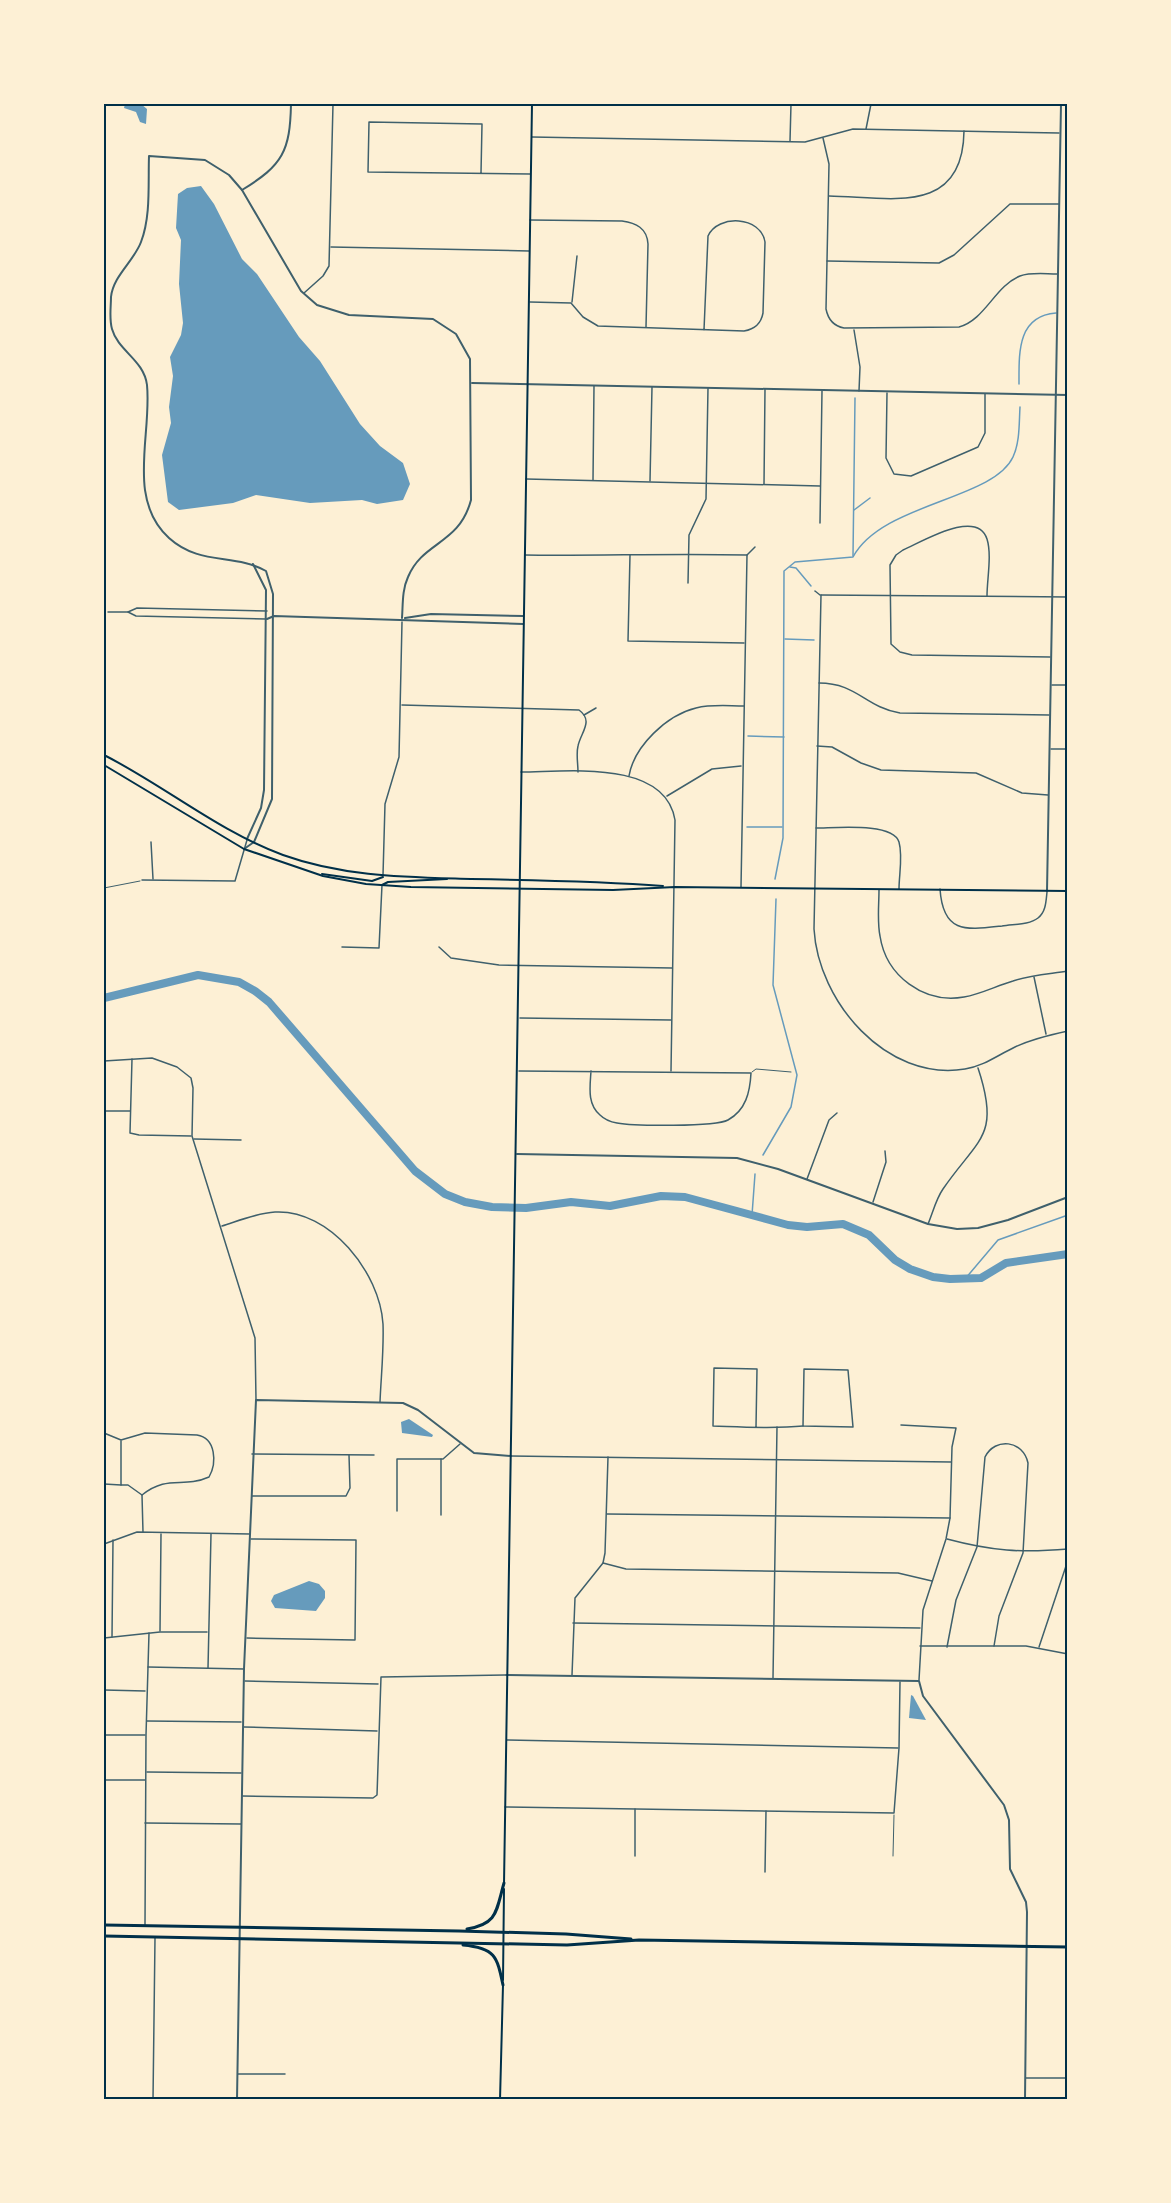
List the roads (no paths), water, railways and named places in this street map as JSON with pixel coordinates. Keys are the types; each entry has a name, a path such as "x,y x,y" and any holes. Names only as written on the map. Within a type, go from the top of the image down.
{"main road":[{"path":"500,2100 506,1675 520,1018 521,772 532,104"},
{"path":"104,755 247,839 311,864 383,876 603,881 675,887"},
{"path":"104,765 244,849 313,873 382,885 613,890 675,887 1068,891"},
{"path":"313,873 372,881 383,876"},
{"path":"382,885 388,882 430,882 455,878"},
{"path":"459,1931 490,1922 504,1883"},
{"path":"104,1925 504,1932 586,1935 639,1940 1068,1947"},
{"path":"104,1936 567,1945 639,1940"},
{"path":"441,1943 479,1947 491,1952 498,1963 503,1985"}],"street":[{"path":"242,190 269,172 282,157 289,139 291,104"},
{"path":"303,293 327,272 330,247 333,104"},
{"path":"790,141 791,104"},
{"path":"866,129 871,104"},
{"path":"940,889 942,909 948,919 955,925 971,929 1034,920 1044,910 1047,891 1050,749 1061,104"},
{"path":"480,173 482,124 369,122 368,172 531,174"},
{"path":"531,137 809,142 846,129 1061,133"},
{"path":"828,196 926,196 947,180 960,165 964,131"},
{"path":"823,137 828,158 826,309 829,319 840,327 959,327 975,318 1017,278 1029,274 1058,274"},
{"path":"244,849 254,842 272,799 274,616 270,577 266,570 253,563 208,558 184,549 161,530 147,499 144,480 146,380 138,362 114,335 110,319 112,288 136,252 145,230 148,156 205,160 218,166 242,190 303,293 317,305 338,314 420,316 446,325 465,346 470,359 472,383 471,500 467,513 456,531 422,556 410,572 405,585 402,618 399,763 385,804 383,876"},
{"path":"826,261 939,263 954,255 1010,204 1059,204"},
{"path":"530,220 622,221 636,224 645,231 648,243 646,328"},
{"path":"529,302 571,303 596,326 744,332 760,323 764,313 765,237 751,224 727,222 713,228 707,242 704,330"},
{"path":"330,247 529,251"},
{"path":"571,303 574,296 577,256"},
{"path":"854,328 860,367 859,392"},
{"path":"472,383 1068,395"},
{"path":"593,481 594,386"},
{"path":"650,482 652,386"},
{"path":"688,583 690,530 704,506 707,484 708,387"},
{"path":"764,484 765,389"},
{"path":"820,523 822,391"},
{"path":"887,392 887,464 894,474 907,477 978,447 984,433 985,393"},
{"path":"525,480 820,486"},
{"path":"987,596 988,541 980,529 970,525 958,526 896,555 890,564 890,640 893,648 912,655 1051,657"},
{"path":"741,888 747,555 755,547"},
{"path":"630,553 628,641 745,643"},
{"path":"524,555 605,556 630,553 747,555"},
{"path":"142,880 235,881 247,839 264,798 267,611 266,590 253,563"},
{"path":"815,591 820,595 1068,597"},
{"path":"820,595 816,746 815,939 819,963 832,995 852,1022 879,1046 908,1061 944,1070 978,1067 1013,1048 1068,1031"},
{"path":"108,612 128,612 137,608 267,611 274,616"},
{"path":"128,612 136,616 267,619 274,616 402,618 432,622 523,624"},
{"path":"402,618 431,614 524,616"},
{"path":"818,683 842,685 879,707 900,713 1050,715"},
{"path":"1051,685 1068,686"},
{"path":"401,705 572,708 584,715 586,723 577,749 578,772"},
{"path":"628,777 633,760 643,745 683,712 705,706 744,706"},
{"path":"584,715 596,708"},
{"path":"816,746 832,747 881,771 976,773 1022,793 1049,795"},
{"path":"1050,749 1068,749"},
{"path":"666,796 712,769 743,765"},
{"path":"521,772 578,772 628,777 654,786 666,796 675,820 671,1072"},
{"path":"815,828 880,829 891,832 898,839 900,847 899,889"},
{"path":"151,842 153,880"},
{"path":"342,947 379,948 382,885"},
{"path":"879,889 879,935 886,957 896,973 918,990 942,998 957,998 1034,976 1068,971"},
{"path":"439,946 451,958 519,966 673,968"},
{"path":"1034,976 1046,1036"},
{"path":"520,1018 672,1020"},
{"path":"132,1058 131,1134 192,1136"},
{"path":"104,1061 152,1058 183,1070 191,1078 194,1088 192,1136 255,1338 256,1400 244,1669 237,2100"},
{"path":"928,1224 943,1189 971,1155 984,1130 988,1104 978,1067"},
{"path":"519,1071 591,1071 751,1073 748,1097 734,1116 718,1124 623,1124 598,1114 590,1099 591,1071"},
{"path":"104,1111 130,1112"},
{"path":"807,1180 829,1119 837,1113"},
{"path":"194,1139 241,1140"},
{"path":"873,1203 886,1162 885,1151"},
{"path":"517,1154 737,1158 807,1180 928,1224 957,1230 978,1228 1017,1218 1068,1197"},
{"path":"221,1227 276,1212 293,1215 329,1231 360,1259 376,1292 383,1324 380,1402"},
{"path":"756,1427 756,1369 714,1368 712,1426 756,1427 853,1426 848,1370 804,1369 802,1425"},
{"path":"256,1400 380,1402 408,1405 460,1444 479,1454 951,1462"},
{"path":"901,1425 956,1428 951,1462 950,1518 946,1539 925,1601 920,1628 919,1681 923,1696 1008,1813 1010,1869 1027,1909 1024,2100"},
{"path":"773,1680 777,1427"},
{"path":"104,1432 121,1440 137,1434 197,1435 207,1438 211,1443 213,1455 209,1477 195,1482 162,1483 142,1496"},
{"path":"121,1440 121,1485"},
{"path":"947,1647 956,1600 977,1547 985,1457 994,1446 1008,1443 1021,1449 1028,1463 1023,1553 999,1616 994,1646"},
{"path":"397,1511 397,1459 447,1458 460,1444"},
{"path":"252,1454 374,1455"},
{"path":"251,1496 346,1496 350,1488 349,1455"},
{"path":"572,1676 576,1594 603,1563 608,1457"},
{"path":"441,1459 441,1515"},
{"path":"104,1484 132,1487 142,1496 143,1532"},
{"path":"607,1514 950,1518"},
{"path":"104,1544 143,1532 250,1534"},
{"path":"160,1632 161,1533"},
{"path":"208,1668 211,1534"},
{"path":"245,1638 355,1640 356,1540 250,1539"},
{"path":"946,1539 977,1547 1023,1553 1068,1549"},
{"path":"112,1540 112,1638"},
{"path":"1038,1647 1068,1560"},
{"path":"603,1563 626,1569 898,1573 932,1581"},
{"path":"573,1623 920,1628"},
{"path":"104,1638 160,1632 208,1632"},
{"path":"145,1926 144,1823 149,1633"},
{"path":"920,1646 1038,1647 1068,1654"},
{"path":"147,1667 244,1669"},
{"path":"242,1796 373,1798 377,1795 381,1677 500,1678 506,1675 919,1681"},
{"path":"245,1681 379,1684"},
{"path":"504,1807 894,1813 899,1748 900,1681"},
{"path":"104,1690 146,1690"},
{"path":"146,1721 244,1722"},
{"path":"244,1727 378,1731"},
{"path":"104,1735 146,1735"},
{"path":"506,1740 899,1748"},
{"path":"146,1772 242,1773"},
{"path":"104,1780 145,1780"},
{"path":"635,1809 635,1856"},
{"path":"765,1872 766,1811"},
{"path":"144,1823 241,1824"},
{"path":"153,2100 156,1937"},
{"path":"237,2074 285,2074"},
{"path":"1025,2078 1068,2078"}],"lane":[{"path":"104,888 142,880"},
{"path":"751,1073 756,1070 790,1072"},
{"path":"893,1856 894,1813"}],"water":[{"path":"125,104 141,104 147,109 146,124 140,122 136,112 124,108"},
{"path":"201,186 214,204 242,259 257,274 299,337 320,361 360,424 380,446 403,463 410,484 403,500 377,504 362,500 310,503 256,495 233,503 179,510 168,502 162,455 171,423 169,407 173,376 170,357 181,335 183,323 179,284 181,240 176,228 178,194 187,188"},
{"path":"409,1419 433,1435 432,1437 402,1433 401,1422"},
{"path":"309,1581 319,1584 325,1591 325,1598 316,1611 275,1608 271,1601 274,1595"},
{"path":"911,1695 913,1696 926,1720 909,1718"}],"waterway":[{"path":"1019,384 1020,349 1027,329 1043,316 1056,313"},
{"path":"853,556 855,398"},
{"path":"775,879 783,838 784,571 795,562 853,557 867,539 887,525 984,483 1002,471 1013,457 1017,445 1020,407"},
{"path":"854,510 870,498"},
{"path":"790,567 796,568 811,586"},
{"path":"785,639 814,640"},
{"path":"748,736 784,737"},
{"path":"747,827 782,827"},
{"path":"763,1155 791,1107 797,1075 773,985 776,899"},
{"path":"104,998 198,975 239,982 255,991 269,1002 415,1171 445,1194 465,1202 492,1207 526,1208 571,1202 610,1206 661,1196 685,1197 788,1225 807,1227 843,1224 869,1235 895,1260 910,1269 933,1277 950,1279 981,1278 1006,1263 1068,1254"},
{"path":"752,1215 755,1174"},
{"path":"965,1279 998,1240 1068,1215"}]}
